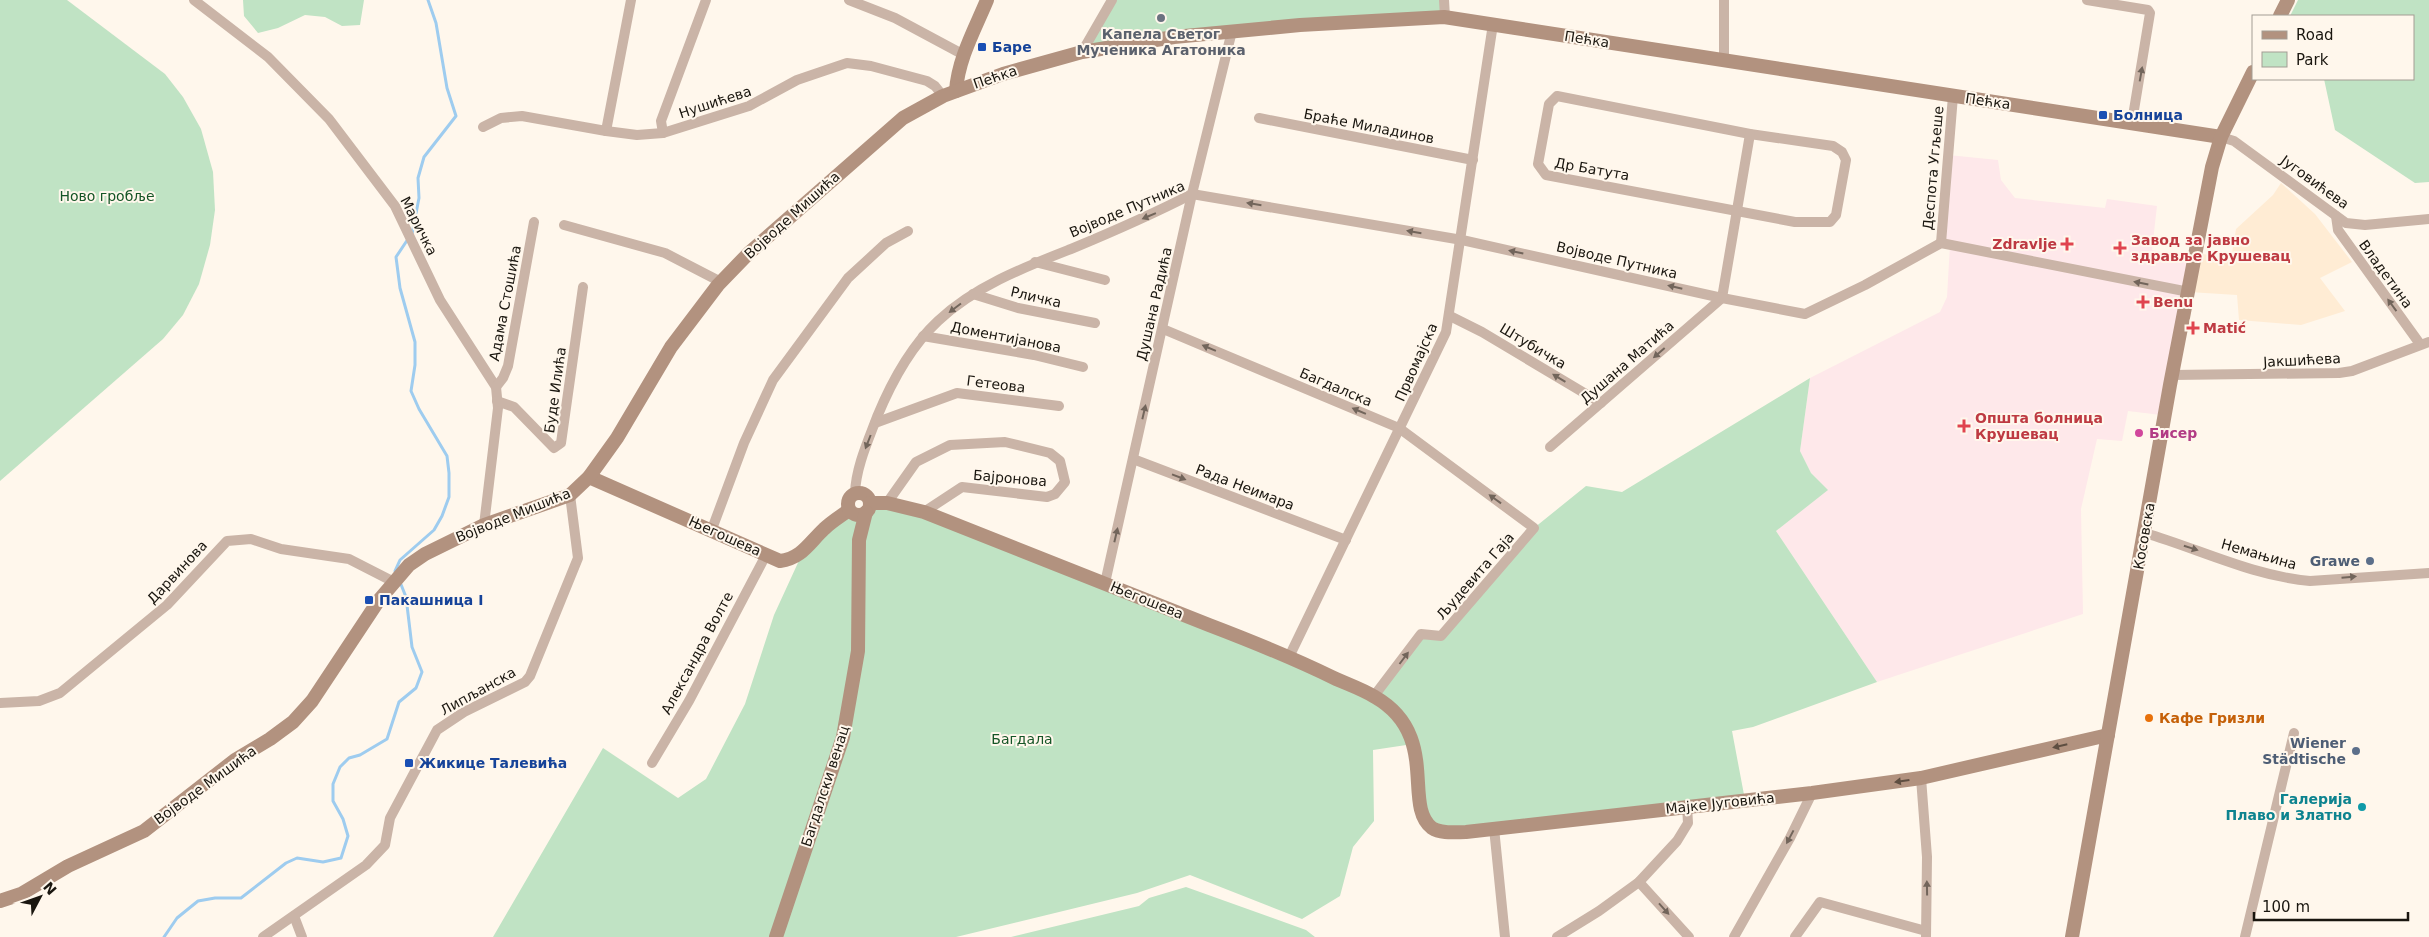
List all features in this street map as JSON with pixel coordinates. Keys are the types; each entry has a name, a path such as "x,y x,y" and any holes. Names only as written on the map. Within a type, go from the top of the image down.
{"street":[{"name":"Маричка","path":"194,0 268,57 329,119 395,206 440,300 496,387 497,401 484,525"},
{"path":"606,131 631,0"},
{"path":"663,133 661,121 706,0"},
{"path":"849,0 895,18 964,55"},
{"path":"949,94 987,0"},
{"path":"1082,52 1112,0"},
{"path":"1444,0 1445,17"},
{"path":"1724,0 1724,61"},
{"path":"2088,0 2148,10 2150,13 2132,122"},
{"path":"2280,15 2288,0"},
{"name":"Пећка","path":"949,94 1003,74 1082,52 1232,31 1445,17 2221,137"},
{"name":"Првомајска","path":"1289,657 1446,332 1462,240 1493,24"},
{"name":"Душана Радића","path":"1105,583 1192,194 1232,31"},
{"name":"Нушићева","path":"483,127 501,118 522,116 637,135 663,133 749,106 797,80 847,63 871,66 927,81 949,94"},
{"name":"Косовска","path":"2072,937 2172,375 2212,167 2221,137 2252,74"},
{"name":"Војводе Мишића","path":"0,901 21,894 68,866 144,831 235,760 270,739 293,722 312,701 391,585 409,565 426,554 484,525 570,495 589,477 617,438 671,347 721,282 748,253 887,130 903,118 949,94"},
{"name":"Др Батута","path":"1563,96 1750,134 1833,146 1842,152 1846,160 1843,186 1836,214 1830,222 1795,222 1546,175 1538,164 1549,104 1552,99 1563,96"},
{"name":"Деспота Угљеше","path":"1941,243 1953,96"},
{"name":"Браће Миладинов","path":"1259,118 1473,160"},
{"path":"1722,298 1750,134"},
{"name":"Југовићева","path":"2221,137 2234,141 2346,222 2358,225 2429,220"},
{"name":"Војводе Путника","path":"855,493 858,468 888,393 923,336 939,320 973,294 1034,262 1154,213 1192,194 1462,240 1722,298 1806,314 1865,285 1941,243"},
{"name":"Владетина","path":"2336,216 2338,230 2425,343"},
{"name":"Адама Стошића","path":"496,387 503,378 508,366 534,222"},
{"path":"564,225 664,253 721,282"},
{"path":"712,529 744,443 773,380 848,278 886,244 908,231"},
{"path":"1941,243 2189,292"},
{"path":"1034,262 1105,280"},
{"name":"Буде Илића","path":"497,401 514,407 554,448 561,443 583,287"},
{"name":"Рличка","path":"973,294 1018,308 1095,323"},
{"name":"Душана Матића","path":"1550,447 1722,298"},
{"name":"Штубичка","path":"1450,316 1482,332 1601,403"},
{"name":"Багдалска","path":"1163,329 1399,428 1534,528"},
{"name":"Доментијанова","path":"923,336 1034,355 1083,367"},
{"name":"Јакшићева","path":"2172,375 2339,373 2352,371 2425,343"},
{"name":"Гетеова","path":"875,423 957,393 1059,406"},
{"name":"Бајронова","path":"887,503 916,462 950,445 1005,442 1050,453 1060,461 1065,482 1055,494 1047,497 962,487 924,512"},
{"name":"Рада Неимара","path":"1133,459 1346,540"},
{"name":"Његошева","path":"589,477 712,529 780,561 802,554 826,527 850,510"},
{"path":"855,493 864,494 868,508 855,514 850,510 848,500 855,493"},
{"name":"Липљанска","path":"263,937 366,865 385,845 390,818 437,730 464,712 525,682 530,676 578,558 570,495"},
{"name":"Његошева","path":"868,508 887,503 924,512 1289,657 1374,696 1398,715 1409,729"},
{"name":"Багдалски венац","path":"776,937 843,737 858,651 859,540 868,508"},
{"name":"Људевита Гаја","path":"1374,696 1422,634 1441,636 1534,528"},
{"name":"Немањина","path":"2145,533 2268,573 2296,580 2429,573"},
{"name":"Дарвинова","path":"0,703 39,702 60,693 167,605 227,541 251,539 282,548 349,559 391,585"},
{"name":"Александра Волте","path":"652,763 689,701 766,554"},
{"name":"Мајке Југовића","path":"1409,729 1416,752 1421,809 1425,821 1434,829 1449,832 1812,793 1921,778 2108,736"},
{"path":"2244,937 2294,733"},
{"path":"1795,937 1820,902 1926,934 1927,857 1921,778"},
{"path":"1734,937 1790,838 1812,793"},
{"path":"1557,937 1599,911 1639,882 1681,835 1688,823 1686,806"},
{"path":"1494,828 1505,937"},
{"path":"1639,882 1690,937"},
{"path":"294,916 302,937"}],"shaded area":[{"name":"Општа болница Крушевац","path":"1948,155 1998,160 2001,180 2015,198 2105,208 2107,199 2157,206 2152,250 2195,259 2161,415 2128,411 2122,441 2097,439 2081,509 2083,614 1877,682 1776,531 1827,490 1811,473 1800,451 1810,378 1940,312 1947,297 1950,245 1941,243"},
{"path":"2281,183 2315,214 2352,262 2320,278 2345,311 2301,325 2239,320 2237,295 2189,292 2197,253 2231,259 2236,229 2273,195"}],"green space":[{"name":"Ново гробље","path":"0,0 67,0 165,74 183,97 201,129 213,172 215,210 210,245 199,284 183,315 163,339 0,481"},
{"path":"243,0 364,0 360,25 342,26 325,17 305,15 278,28 258,33 244,16"},
{"path":"1112,0 1440,0 1444,17 1082,52"},
{"path":"2298,0 2429,0 2429,182 2415,183 2335,130 2324,80 2414,80 2414,15 2290,15"},
{"name":"Багдала","path":"1810,378 1800,451 1811,473 1828,490 1776,531 1877,682 1753,727 1732,731 1745,800 1466,832 1425,821 1413,744 1373,750 1374,821 1353,847 1340,896 1302,919 1190,875 1137,893 956,937 493,937 603,748 678,798 706,779 745,704 774,615 802,554 852,513 859,515 887,503 1374,696 1421,634 1441,636 1534,528 1586,486 1622,492"},
{"path":"1186,887 1306,930 1315,937 1011,937 1139,906 1149,898"}],"waterway":[{"path":"412,234 419,198 418,178 424,157 456,116 447,88 436,23 428,0"},
{"path":"396,574 395,571 400,560 434,530 449,497 447,456 419,409 411,391 415,365 415,342 400,288 396,257 408,239"},
{"path":"164,937 177,918 198,901 215,898 241,898 286,863 297,858 323,862 341,858 348,836 343,819 333,801 333,784 340,767 349,758 360,755 387,739 399,702 416,688 422,672 412,647 406,597 400,582"}],"place":[{"name":"Капела Светог Мученика Агатоника","path":"1161,18"},
{"name":"Баре","path":"982,47"},
{"name":"Болница","path":"2103,115"},
{"name":"Zdravlje","path":"2067,244"},
{"name":"Завод за јавно здравље Крушевац","path":"2120,248"},
{"name":"Benu","path":"2143,302"},
{"name":"Matić","path":"2193,328"},
{"name":"Општа болница Крушевац","path":"1964,426"},
{"name":"Бисер","path":"2139,433"},
{"name":"Grawe","path":"2370,561"},
{"name":"Пакашница I","path":"369,600"},
{"name":"Кафе Гризли","path":"2149,718"},
{"name":"Wiener Städtische","path":"2356,751"},
{"name":"Жикице Талевића","path":"409,763"},
{"name":"Галерија Плаво и Златно","path":"2362,807"}]}
